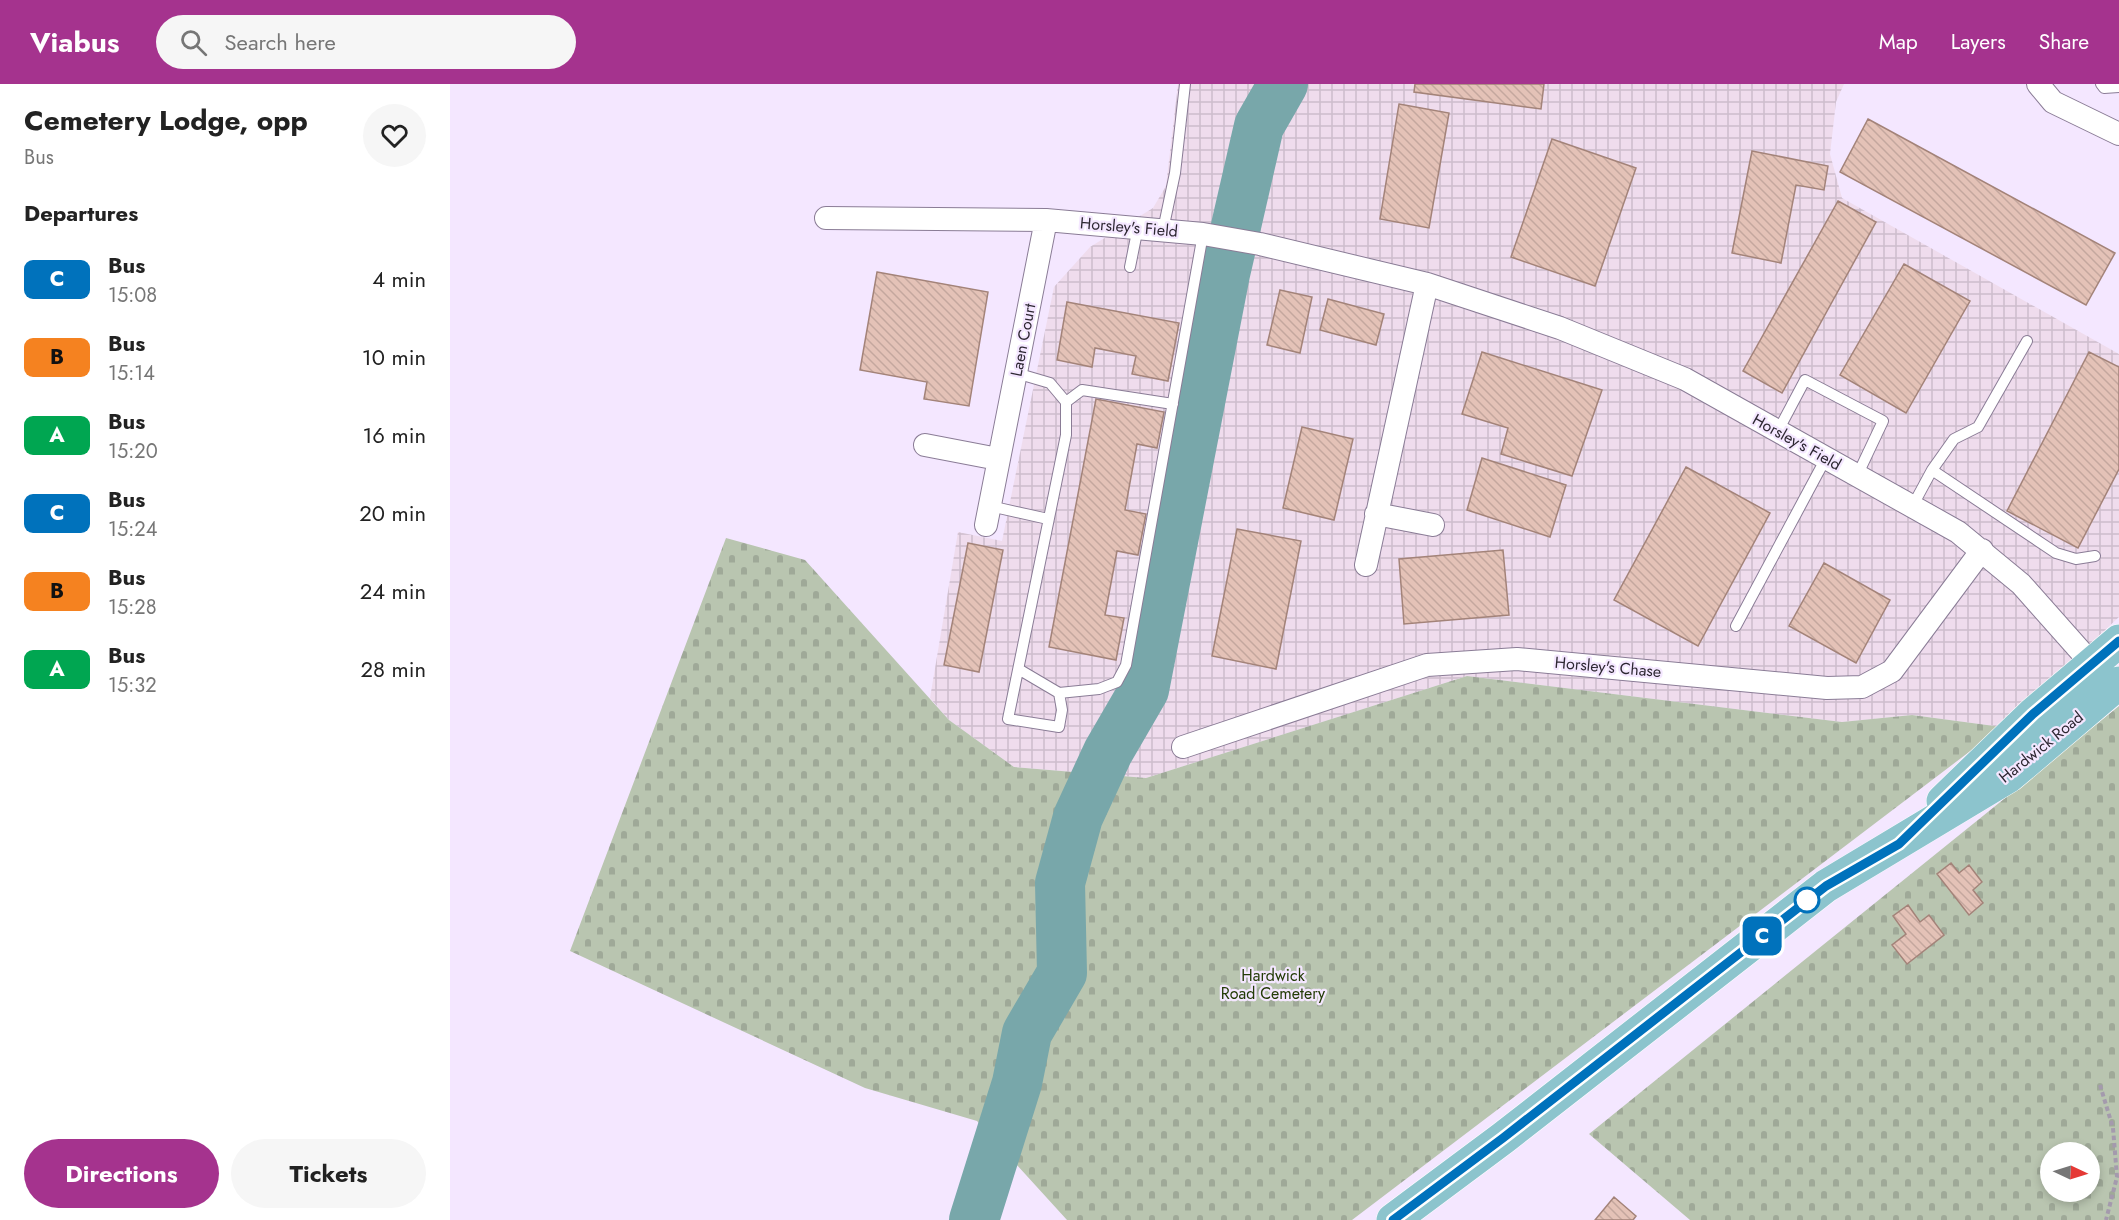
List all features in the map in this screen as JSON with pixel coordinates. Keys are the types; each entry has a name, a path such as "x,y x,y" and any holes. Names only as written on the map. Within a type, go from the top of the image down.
{"main road":[{"name":"Hardwick Road","path":"1393,1220 1503,1138 1826,886 2009,776 2108,678 2119,641"}],"street":[{"path":"2038,84 2053,102 2119,134"},
{"name":"Horsley's Field","path":"826,218 1046,220 1209,235 1260,244 1427,284 1560,328 1674,375 1958,532 1983,550 2021,584 2108,678"},
{"name":"Laen Court","path":"988,516 1046,220"},
{"path":"1366,565 1427,284"},
{"path":"925,445 998,459"},
{"path":"1376,514 1433,525"},
{"name":"Horsley's Chase","path":"1183,747 1427,664 1517,659 1827,688 1862,687 1892,671 1983,550"}],"lane":[{"path":"1163,230 1175,173 1185,84"},
{"path":"2101,84 2104,88 2119,87"},
{"path":"1130,267 1138,227"},
{"path":"1020,670 1059,693 1099,689 1116,682 1126,665 1173,404 1209,235"},
{"path":"1912,507 1932,470 1954,439 1978,428 2027,341"},
{"path":"1016,373 1050,383 1066,402 1066,435 1020,670 1008,719 1059,727 1062,710 1059,693"},
{"path":"1778,431 1805,380 1883,421 1857,476"},
{"path":"1066,402 1082,390 1173,404"},
{"path":"1736,626 1826,458"},
{"path":"1932,470 2056,553 2076,559 2095,556"},
{"path":"988,516 1048,519"}],"path":[{"path":"2100,1084 2113,1128 2117,1177 2106,1220"}],"shaded area":[{"path":"1178,84 1844,84 1836,102 1830,154 1842,198 2119,354 2119,617 2002,727 1912,715 1842,722 1467,676 1146,778 1014,767 949,720 930,698 958,532 1002,541 1054,287 1090,247 1153,208 1166,186"}],"green space":[{"name":"Hardwick Road Cemetery","path":"726,538 805,560 949,720 1014,767 1146,778 1467,676 1842,722 1912,715 2002,727 1352,1220 1067,1220 977,1121 865,1088 570,951"},
{"path":"2119,706 2119,1220 1690,1220 1589,1134"}],"building":[{"path":"1415,84 1544,84 1541,109 1414,92"},
{"path":"1399,104 1449,113 1429,228 1380,219"},
{"path":"1868,119 2115,253 2086,305 1840,172"},
{"path":"1552,139 1636,168 1595,286 1511,257"},
{"path":"1752,151 1828,166 1824,190 1796,185 1781,263 1732,253"},
{"path":"1838,201 1876,222 1782,393 1743,371"},
{"path":"1904,264 1970,301 1906,413 1840,375"},
{"path":"877,272 988,292 969,406 924,399 927,382 860,370"},
{"path":"1280,290 1312,297 1300,353 1267,345"},
{"path":"1328,299 1384,314 1376,345 1320,330"},
{"path":"1067,302 1179,323 1168,381 1132,374 1136,356 1095,348 1092,367 1057,360"},
{"path":"1482,352 1602,390 1572,476 1501,454 1508,428 1462,414"},
{"path":"2089,352 2119,367 2119,469 2078,548 2007,511"},
{"path":"1096,399 1164,412 1157,448 1137,444 1125,510 1146,514 1138,555 1117,551 1105,615 1124,618 1116,660 1049,647"},
{"path":"1302,427 1353,439 1334,520 1283,508"},
{"path":"1482,458 1566,485 1550,537 1467,510"},
{"path":"1686,467 1770,513 1698,646 1614,600"},
{"path":"1237,529 1301,541 1276,669 1212,656"},
{"path":"968,543 1003,550 979,672 944,665"},
{"path":"1503,550 1509,615 1404,624 1399,559"},
{"path":"1824,563 1890,600 1856,663 1789,626"},
{"path":"1951,863 1959,873 1969,865 1982,882 1973,890 1983,903 1969,915 1937,874"},
{"path":"1908,905 1920,922 1929,915 1944,935 1907,964 1892,945 1906,934 1893,916"},
{"path":"1614,1197 1636,1216 1633,1220 1595,1220"}],"waterway":[{"path":"974,1220 1017,1083 1027,1033 1062,973 1060,883 1078,817 1108,752 1144,690 1225,274 1259,126 1283,84"}],"bus line":[{"name":"C","path":"1393,1220 1503,1138 1826,886 1899,844 2033,714 2119,641"}]}
